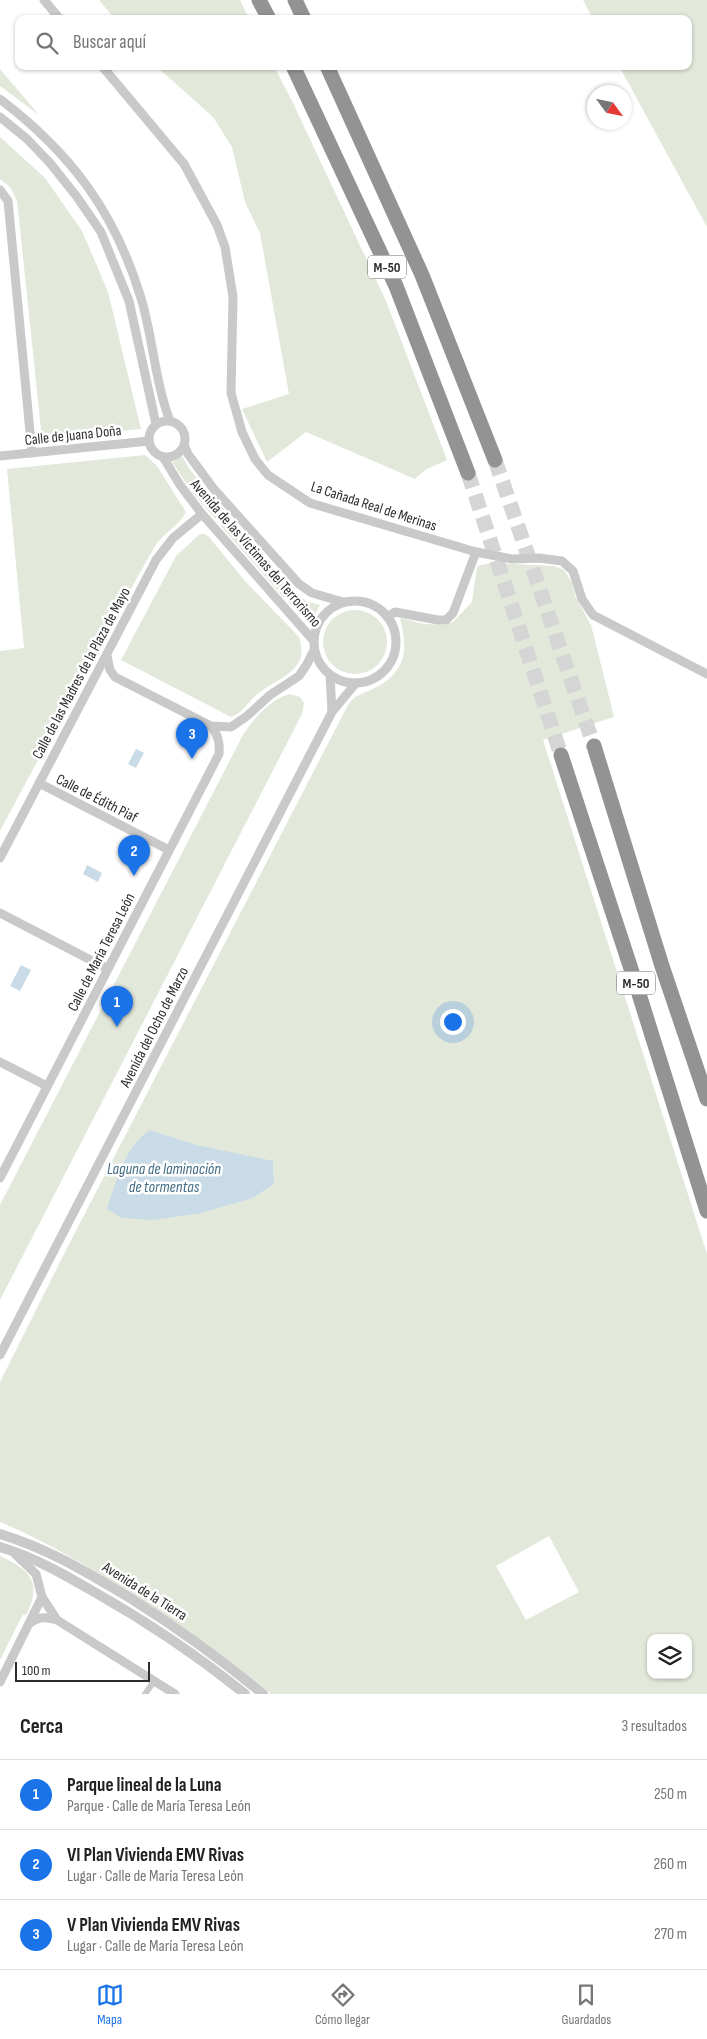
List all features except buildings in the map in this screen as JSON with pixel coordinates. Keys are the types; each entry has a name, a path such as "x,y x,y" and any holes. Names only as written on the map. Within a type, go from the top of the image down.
{"highway":[{"path":"259,0 267,15"},
{"path":"294,0 302,15"},
{"name":"M-50","path":"295,70 396,286 468,473"},
{"name":"M-50","path":"329,70 422,275 495,460"},
{"name":"M-50","path":"594,746 662,966 707,1099"},
{"name":"M-50","path":"561,755 634,978 707,1211"},
{"path":"692,1055 707,1087"}],"street":[{"path":"44,0 57,15"},
{"name":"La Cañada Real de Merinas","path":"105,70 184,164 217,225 225,247 233,297 231,393 242,432 259,464 268,475 310,503 476,552 512,559 539,558 562,561 573,571 582,599 593,615 707,674"},
{"path":"0,99 36,128 61,152 89,187 113,227 140,297 170,421"},
{"path":"0,117 27,139 50,163 77,197 101,232 129,301 156,424"},
{"path":"0,190 8,201 32,453"},
{"path":"170,421 180,426 183,430 185,436 184,445 177,454 164,457 154,452 149,442 150,432 156,424 170,421"},
{"name":"Calle de Juana Doña","path":"0,456 149,442"},
{"name":"Avenida de las Víctimas del Terrorismo","path":"184,445 188,454 213,488 299,584 319,596 343,602"},
{"name":"Avenida de las Víctimas del Terrorismo","path":"164,457 180,485 202,514 314,645"},
{"name":"Calle de las Madres de la Plaza de Mayo","path":"0,858 92,679 107,656 164,548 202,514"},
{"path":"387,617 395,612 446,620 453,613 476,552"},
{"path":"92,679 106,675 115,676 211,726 231,727 270,695 299,676 314,645 317,624 328,610 343,602 355,600 368,602 379,608 392,625 396,643 391,660 379,675 356,683 341,681 330,675 322,666 314,645"},
{"path":"107,656 110,670 115,676"},
{"name":"Avenida del Ocho de Marzo","path":"330,675 332,712"},
{"name":"Avenida del Ocho de Marzo","path":"0,1355 332,712 356,683"},
{"name":"Calle de María Teresa León","path":"0,1178 219,754 220,744 218,735 211,726"},
{"name":"Calle de Édith Piaf","path":"39,783 169,850"},
{"path":"0,913 108,969"},
{"path":"0,1062 47,1086"},
{"name":"Avenida de la Tierra","path":"0,1534 34,1546 80,1568 108,1585 186,1635 224,1662 263,1694"},
{"path":"4,1548 24,1561 36,1574 42,1597 57,1620"},
{"name":"Avenida de la Tierra","path":"4,1548 29,1556 73,1579 144,1621 245,1694"},
{"path":"0,1682 42,1597"},
{"path":"30,1623 45,1616 57,1620 175,1694"},
{"path":"145,1694 155,1680"}],"shaded area":[{"path":"99,0 240,0 247,15 112,15"},
{"path":"583,0 707,0 707,227 632,90 632,85 629,85 621,70 692,70 692,15 591,15"},
{"path":"0,69 39,115 0,86"},
{"path":"160,70 276,70 386,301 447,460 425,470 415,479 306,432 267,462 242,409 289,394 260,233 245,202 232,147 213,117"},
{"path":"0,137 45,178 82,231 108,292 141,429 42,439 17,200 10,187 0,179"},
{"path":"145,455 157,466 186,512 155,546 0,831 0,651 24,648 7,469"},
{"path":"182,456 191,471 225,511 215,519 193,493 172,462"},
{"path":"230,517 291,588 284,598 220,525"},
{"path":"200,534 205,534 209,537 245,581 299,637 301,646 300,660 296,666 285,676 259,692 241,711 231,717 121,660 176,556"},
{"path":"491,563 554,566 564,570 572,583 575,596 591,625 614,717 543,740 707,1254 707,1694 271,1694 217,1651 141,1599 62,1552 0,1522 0,1382 65,1252 349,703 358,696 386,682 399,667 404,649 403,629 400,618 424,624 444,625 453,622 472,602 477,566","holes":["150,1130 197,1145 273,1162 274,1184 253,1198 201,1213","549,1536 579,1592 526,1620 496,1566"]},
{"path":"296,593 306,601 320,605 311,622 289,603"},
{"path":"349,610 361,610 378,619 385,630 387,642 385,654 378,665 361,674 349,674 337,669 328,660 323,648 323,636 328,624 337,615"},
{"path":"289,694 300,697 304,703 302,714 0,1300 0,1205 244,733 264,710 275,701"},
{"path":"0,1556 26,1572 31,1578 33,1594 26,1615 23,1614 0,1660"}],"water":[{"path":"136,749 144,753 136,768 128,764"},
{"path":"87,865 102,873 98,882 83,874"},
{"path":"21,965 31,970 20,991 10,986"},
{"name":"Laguna de laminación de tormentas","path":"150,1130 197,1145 273,1161 274,1184 253,1198 201,1213 153,1220 122,1218 107,1209 122,1165 134,1145"}],"tunnel":[{"path":"495,460 594,746"},
{"path":"468,473 561,755"}],"place":[{"name":"V Plan Vivienda EMV Rivas","path":"192,759"},
{"name":"VI Plan Vivienda EMV Rivas","path":"134,876"},
{"name":"Parque lineal de la Luna","path":"117,1027"}]}
